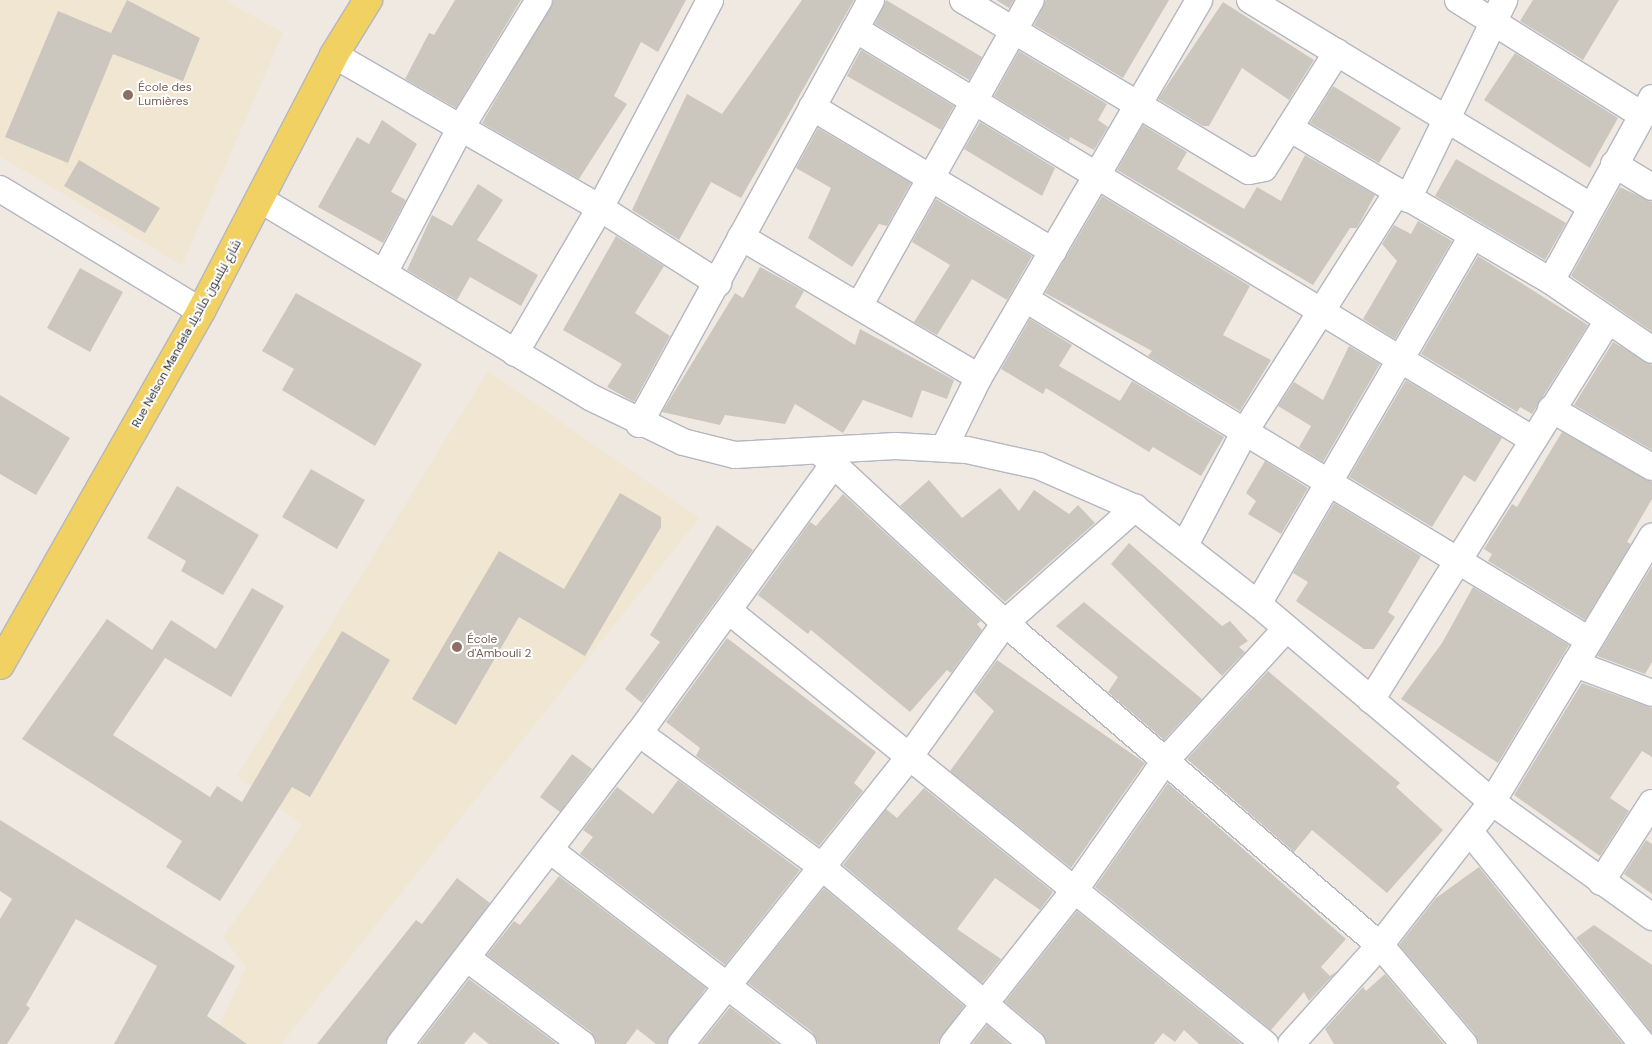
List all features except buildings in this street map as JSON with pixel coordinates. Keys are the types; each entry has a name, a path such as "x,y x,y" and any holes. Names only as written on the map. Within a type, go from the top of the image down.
{"main road":[{"name":"Rue Nelson Mandela شارع نيلسون مانديلا","path":"0,665 201,311 261,200 334,55 368,0"}],"street":[{"path":"384,273 460,129 539,0"},
{"path":"515,353 600,208 710,0"},
{"path":"638,424 718,283 741,237 871,0"},
{"path":"963,0 1249,171 1264,168 1337,52"},
{"path":"859,306 973,100 1032,0"},
{"path":"944,448 979,377 1027,300 1094,177 1199,0"},
{"path":"1250,0 1590,206"},
{"path":"1458,0 1494,24 1647,107 1590,206 1551,281"},
{"path":"1185,545 1245,431 1318,310 1402,196 1494,24 1504,0"},
{"path":"855,30 973,100 1094,177 1532,439"},
{"path":"334,55 600,208 718,283"},
{"path":"812,107 1053,251"},
{"path":"1289,128 1402,196 1551,281 1607,323 1652,350"},
{"path":"1614,164 1652,186"},
{"path":"1,193 201,311"},
{"path":"261,200 515,353 638,424 683,442 735,455 826,458 944,448 1039,466 1135,508 1185,545 1258,604 1492,802 1652,917"},
{"path":"1258,604 1331,482 1472,236"},
{"path":"741,237 979,377"},
{"path":"1027,300 1461,558 1589,640"},
{"path":"1371,700 1461,558 1532,439 1607,323"},
{"path":"1551,409 1652,467"},
{"path":"400,1044 468,958 639,733 729,611 826,458"},
{"path":"826,458 1005,624 1380,945 1464,1044"},
{"path":"681,1044 909,757 1005,624 1135,508"},
{"path":"1291,1044 1380,945 1492,802 1652,536"},
{"path":"729,611 909,757 1076,888 1265,1044"},
{"path":"953,1044 987,1006 1076,888 1165,761 1287,628"},
{"path":"1576,664 1652,693"},
{"path":"639,733 822,867 1032,1044"},
{"path":"1601,882 1652,803"},
{"path":"1470,832 1642,1044"},
{"path":"550,850 803,1044"},
{"path":"468,958 582,1044"}],"shaded area":[{"name":"École des Lumières","path":"0,0 225,0 283,33 182,265 0,156"},
{"name":"École d'Ambouli 2","path":"488,371 699,518 281,1044 211,1044 246,967 223,937 302,825 237,776"}],"place":[{"name":"École des Lumières","path":"128,95"},
{"name":"École d'Ambouli 2","path":"457,647"}]}
